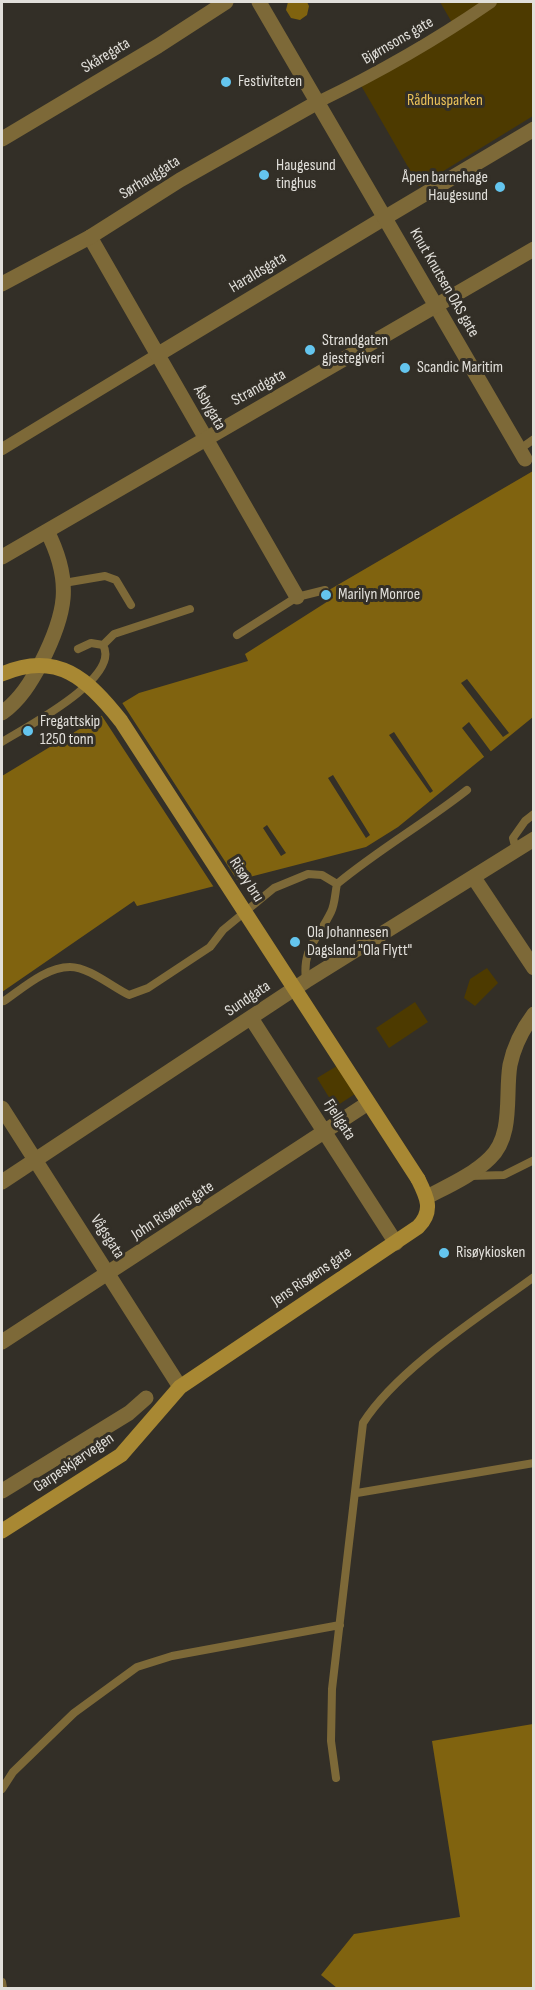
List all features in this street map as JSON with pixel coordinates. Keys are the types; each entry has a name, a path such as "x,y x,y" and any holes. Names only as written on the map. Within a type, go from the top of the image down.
{"main road":[{"name":"Risøy bru","path":"2,674 28,665 50,665 72,673 100,694 121,721 418,1179 427,1197"},
{"name":"Jens Risøens gate","path":"180,1386 423,1223 428,1212 427,1197"},
{"name":"Garpeskjærvegen","path":"2,1531 121,1455 180,1386"}],"street":[{"name":"Skåregata","path":"2,139 158,46 226,2"},
{"name":"Knut Knutsen OAS gate","path":"259,2 523,454"},
{"name":"Bjørnsons gate","path":"318,102 359,82 454,27 490,2"},
{"name":"Sørhauggata","path":"2,284 90,237 180,180 318,102"},
{"name":"Haraldsgata","path":"2,449 534,129"},
{"name":"Åsbygata","path":"90,237 297,597"},
{"name":"Strandgata","path":"2,557 534,249"},
{"path":"2,713 24,692 50,646 62,615 64,583 54,546 47,531"},
{"name":"Sundgata","path":"2,1182 306,981 534,839"},
{"path":"474,878 534,968"},
{"path":"427,1197 466,1176 491,1158 502,1141 510,1065 516,1043 534,1014"},
{"name":"Fjellgata","path":"251,1018 396,1243"},
{"name":"John Risøens gate","path":"2,1342 326,1133 362,1107"},
{"name":"Vågsgata","path":"2,1108 180,1386"},
{"path":"2,1491 129,1413 146,1398"}],"lane":[{"path":"523,454 534,439"},
{"path":"64,583 105,576 116,580 131,605"},
{"path":"237,635 297,597 325,590"},
{"path":"103,645 114,634 190,609"},
{"path":"78,649 91,643 103,645"},
{"path":"2,742 86,686 103,664 105,649 103,645"},
{"path":"306,981 304,964 307,951 332,910 337,884 362,863 428,821 467,790"},
{"path":"516,850 513,837 525,821 534,814"},
{"path":"4,1001 46,973 70,967 90,974 129,995 148,988 210,947 232,923 274,888 308,874 322,875 337,884"},
{"path":"466,1176 504,1175 534,1160"},
{"path":"336,1778 331,1741 332,1710 363,1423 377,1401 410,1372 534,1276"},
{"path":"357,1493 534,1463"},
{"path":"2,1789 13,1772 74,1713 137,1667 172,1656 340,1625"},
{"path":"2,1982 3,1989"}],"green space":[{"name":"Rådhusparken","path":"440,2 533,2 533,116 419,186 359,82 454,26"},
{"path":"487,968 498,983 475,1006 464,998 470,979"},
{"path":"415,1002 428,1022 389,1048 376,1028"},
{"path":"340,1064 358,1092 335,1107 317,1078"}],"shaded area":[{"path":"288,2 307,2 309,6 307,15 300,20 291,18 286,10"},
{"path":"533,471 533,717 398,827 366,847 137,906 134,901 2,992 2,776 139,693 248,661 245,654 333,598 329,590"},
{"path":"533,1724 533,1988 337,1988 321,1975 354,1934 460,1917 432,1741"}],"pier":[{"path":"467,679 509,733 503,737 461,683"},
{"path":"121,701 239,883 215,889 100,713"},
{"path":"469,722 492,753 485,758 462,728"},
{"path":"394,732 433,791 430,793 389,735"},
{"path":"333,775 370,835 366,838 328,778"},
{"path":"267,825 286,853 281,856 263,828"}],"place":[{"name":"Festiviteten","path":"226,82"},
{"name":"Haugesund tinghus","path":"264,175"},
{"name":"Åpen barnehage Haugesund","path":"500,187"},
{"name":"Strandgaten gjestegiveri","path":"310,350"},
{"name":"Scandic Maritim","path":"405,368"},
{"name":"Marilyn Monroe","path":"326,595"},
{"name":"Fregattskip 1250 tonn","path":"28,731"},
{"name":"Ola Johannesen Dagsland \"Ola Flytt\"","path":"295,942"},
{"name":"Risøykiosken","path":"444,1253"}]}
